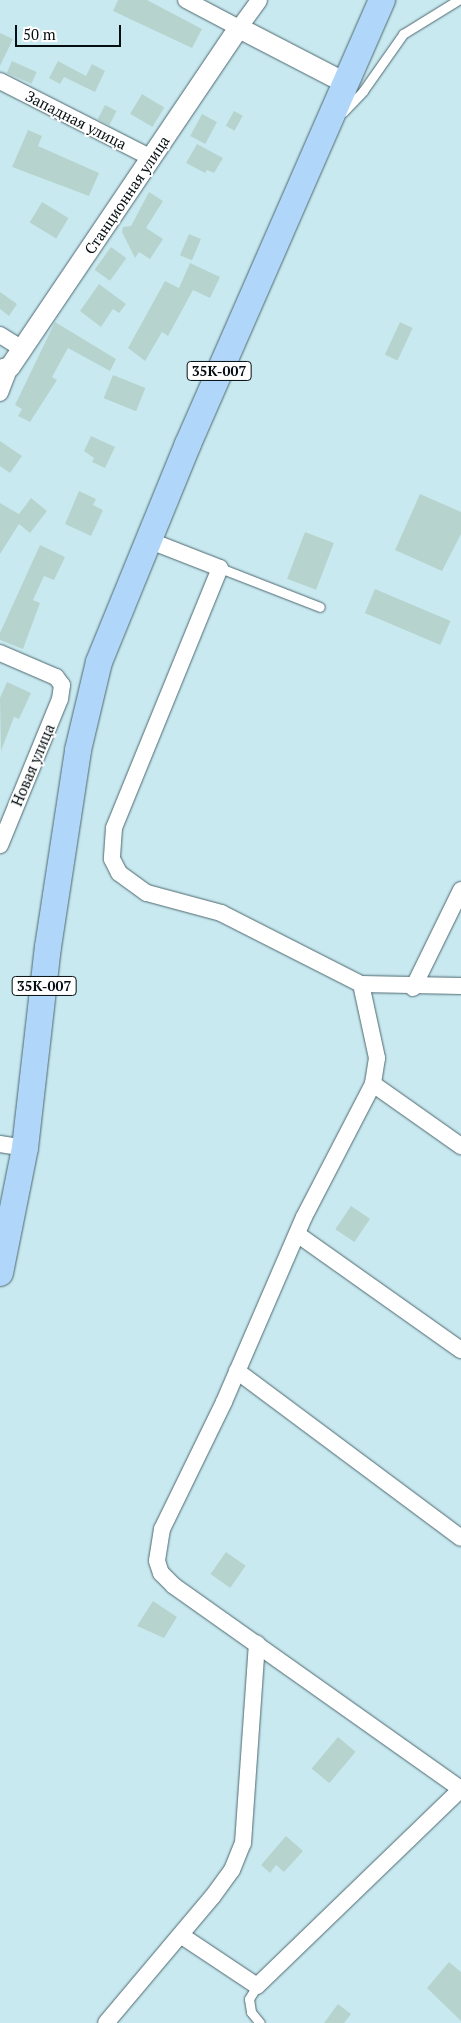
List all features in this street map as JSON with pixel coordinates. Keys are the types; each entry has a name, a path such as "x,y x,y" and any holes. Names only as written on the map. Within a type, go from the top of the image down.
{"main road":[{"name":"35К-007","path":"0,1273 12,1146 48,947 78,750 99,662 148,540 382,0"}],"street":[{"path":"186,0 347,84"},
{"name":"Станционная улица","path":"0,392 5,368 22,349 258,0"},
{"name":"Западная улица","path":"0,81 152,158"},
{"path":"0,335 22,349"},
{"path":"148,540 220,568 114,828 112,859 119,873 147,893 221,913 361,984 414,988 461,986"},
{"name":"Новая улица","path":"0,653 56,677 62,685 60,699 0,845"},
{"path":"414,988 461,890"},
{"path":"182,1936 257,1986 461,1789 258,1643 174,1586 161,1573 157,1561 162,1529 237,1372 297,1234 373,1084 377,1058 361,984"},
{"path":"373,1084 461,1146"},
{"path":"297,1234 461,1350"},
{"path":"237,1372 461,1538"},
{"path":"106,2023 182,1936 232,1870 243,1843 258,1643"}],"lane":[{"path":"325,130 363,92 403,34 458,0"},
{"path":"220,568 320,607"},
{"path":"257,1986 249,1999 251,2012 260,2023"}],"building":[{"path":"118,0 147,0 202,29 192,48 113,11"},
{"path":"0,33 13,39 0,66"},
{"path":"12,61 37,72 31,84 7,73"},
{"path":"58,61 86,76 92,64 105,71 95,92 64,77 60,84 49,78"},
{"path":"142,94 164,107 152,127 130,114"},
{"path":"105,105 117,111 109,125 98,119"},
{"path":"234,111 243,116 235,131 226,126"},
{"path":"202,114 217,122 205,144 190,136"},
{"path":"28,130 42,136 38,146 99,173 89,196 12,167"},
{"path":"197,144 223,158 214,173 207,170 205,173 186,163"},
{"path":"149,192 163,201 146,228 163,239 150,259 139,252 135,258 122,232 123,227 131,226"},
{"path":"42,202 69,218 56,239 30,223"},
{"path":"189,234 201,239 192,260 180,255"},
{"path":"111,247 126,258 110,281 95,270"},
{"path":"190,263 220,277 210,298 193,290 168,336 162,332 145,361 128,348 165,281 179,288"},
{"path":"99,284 126,304 119,313 113,309 101,327 80,311"},
{"path":"0,292 17,304 9,316 0,309"},
{"path":"55,322 116,359 110,371 68,348 52,377 57,380 30,422 18,416 22,409 15,405"},
{"path":"400,322 413,328 397,361 385,355"},
{"path":"113,375 145,388 136,411 104,398"},
{"path":"91,436 115,447 105,468 92,462 94,458 84,451"},
{"path":"0,441 22,456 10,473 0,466"},
{"path":"79,491 96,499 93,505 103,510 91,536 65,524"},
{"path":"420,494 461,512 461,534 442,571 395,550"},
{"path":"31,498 47,511 30,533 19,524 0,554 0,503 19,514"},
{"path":"305,532 334,543 316,590 287,579"},
{"path":"40,545 65,557 54,580 44,576 33,600 40,603 23,649 0,640 0,633"},
{"path":"375,589 450,621 440,645 365,613"},
{"path":"7,682 31,693 19,719 14,717 1,751 0,698"},
{"path":"351,1206 370,1219 354,1242 335,1229"},
{"path":"226,1552 246,1566 230,1588 211,1574"},
{"path":"153,1601 177,1617 164,1638 137,1626"},
{"path":"338,1737 356,1752 329,1783 312,1768"},
{"path":"286,1836 303,1851 284,1872 276,1865 270,1873 261,1865"},
{"path":"449,1962 461,1972 461,2021 427,1988"},
{"path":"338,2004 351,2014 344,2023 324,2023"}]}
